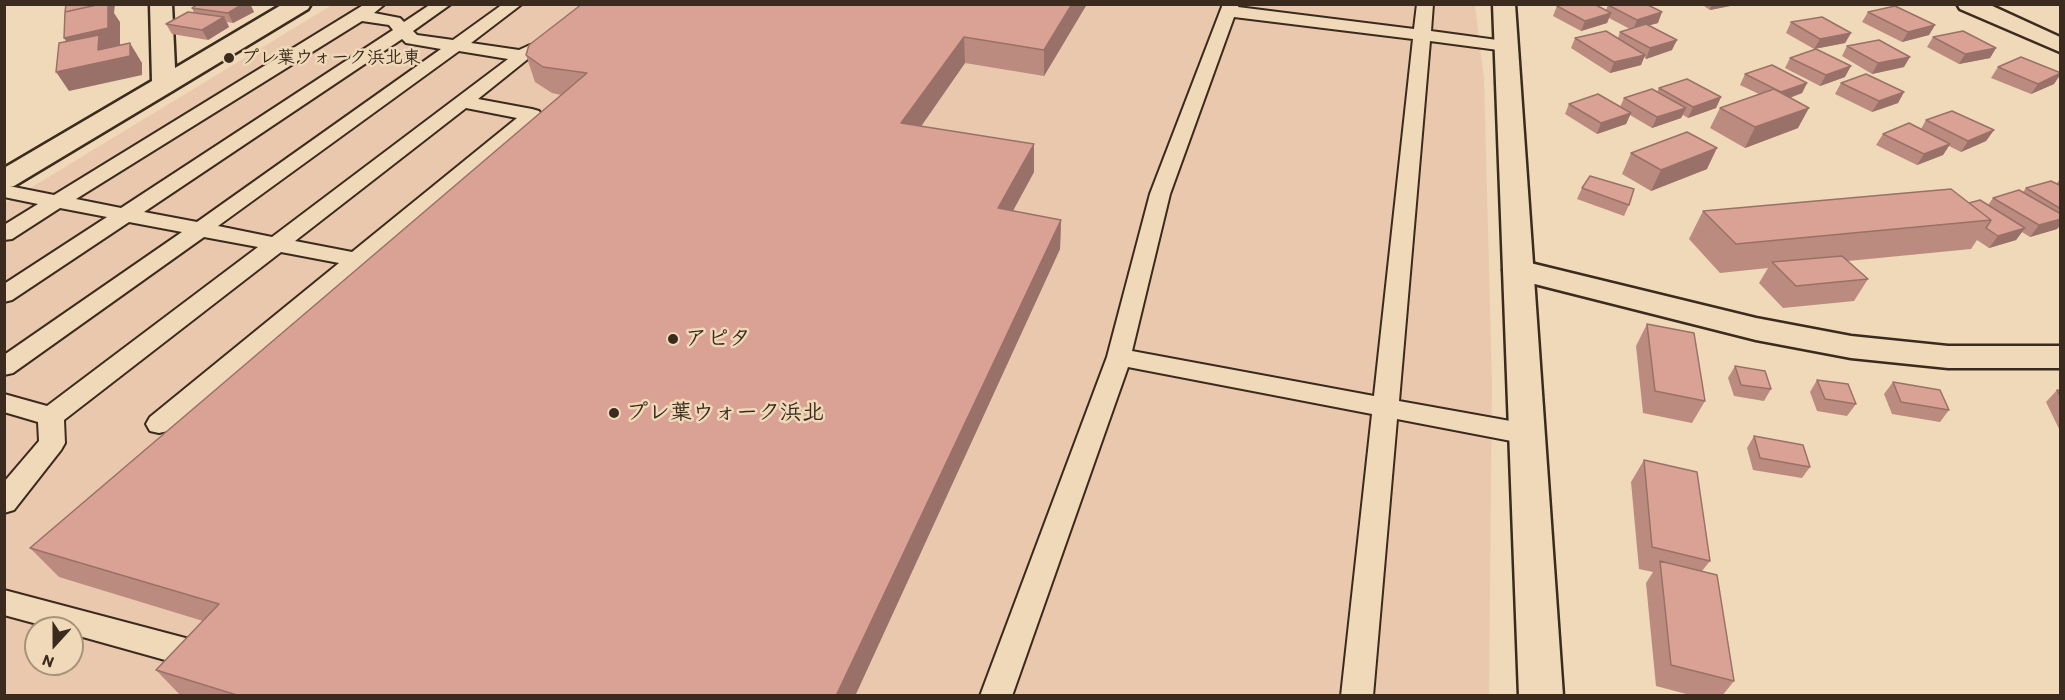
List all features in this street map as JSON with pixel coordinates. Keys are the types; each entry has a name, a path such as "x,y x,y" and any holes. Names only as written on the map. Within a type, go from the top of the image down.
{"street":[{"path":"161,4 165,85"},
{"path":"4,180 300,4"},
{"path":"1504,4 1517,213 1518,270 1541,696"},
{"path":"1968,4 2061,45"},
{"path":"1518,270 1756,329 1851,347 1948,357 2061,357"}],"lane":[{"path":"4,234 377,4"},
{"path":"4,295 443,4"},
{"path":"4,367 201,229 514,4"},
{"path":"1357,696 1425,4"},
{"path":"996,696 1119,357 1160,194 1230,8 1506,46"},
{"path":"359,16 394,21 412,39 523,56"},
{"path":"51,416 542,41"},
{"path":"159,424 532,115 463,102"},
{"path":"4,191 357,260"},
{"path":"1119,357 1527,434"},
{"path":"4,403 51,416"},
{"path":"4,502 52,443 51,416"},
{"path":"4,602 231,664"}],"shaded area":[{"path":"332,5 1475,5 1484,79 1492,382 1489,695 5,695 4,204"}],"building":[{"path":"66,4 101,4 65,12"},
{"path":"108,4 108,28 64,38 65,12"},
{"path":"198,4 243,4 228,13 192,8"},
{"name":"プレ葉ウォーク浜北","path":"582,4 1072,4 1044,50 964,37 901,123 1034,144 998,208 1061,220 836,696 240,696 156,670 219,604 30,548 587,73 543,67 526,55 529,45"},
{"path":"1594,4 1611,13 1585,21 1557,6"},
{"path":"1646,4 1662,12 1637,20 1608,5"},
{"path":"1895,6 1935,25 1908,32 1868,12"},
{"path":"188,12 224,17 202,30 166,24"},
{"path":"1822,17 1851,33 1820,39 1791,22"},
{"path":"1646,24 1677,40 1650,48 1620,32"},
{"path":"1606,31 1645,55 1614,62 1575,38"},
{"path":"1963,31 1996,48 1965,54 1933,37"},
{"path":"99,35 98,50 130,43 130,56 56,72 59,43"},
{"path":"1879,40 1910,57 1878,63 1847,46"},
{"path":"1816,49 1851,66 1826,75 1790,58"},
{"path":"2021,57 2061,73 2038,84 1998,67"},
{"path":"1772,65 1807,83 1781,92 1745,74"},
{"path":"1866,74 1904,92 1879,101 1841,83"},
{"path":"1687,79 1721,97 1693,107 1659,88"},
{"path":"1652,89 1686,108 1657,117 1624,98"},
{"path":"1774,89 1809,108 1755,127 1720,108"},
{"path":"1598,94 1631,113 1601,123 1569,104"},
{"path":"1952,111 1994,130 1968,141 1926,120"},
{"path":"1909,123 1950,144 1924,154 1883,134"},
{"path":"1687,132 1717,148 1661,170 1631,153"},
{"path":"1590,176 1634,189 1629,205 1582,188"},
{"path":"2051,181 2061,186 2061,209 2026,188"},
{"path":"1951,189 1991,220 1736,244 1703,211"},
{"path":"2019,190 2061,214 2061,219 2039,225 1993,198"},
{"path":"1980,200 2025,228 1998,236 1986,228 1991,220 1969,203"},
{"path":"1842,256 1868,279 1796,286 1772,262"},
{"path":"1647,324 1694,333 1705,401 1655,391"},
{"path":"1735,366 1765,371 1771,389 1741,385"},
{"path":"1817,380 1848,384 1856,404 1825,399"},
{"path":"1893,382 1940,390 1949,410 1901,402"},
{"path":"1754,436 1803,445 1810,467 1760,458"},
{"path":"1644,460 1697,472 1710,561 1652,547"},
{"path":"1660,561 1717,575 1734,681 1671,665"}],"place":[{"name":"プレ葉ウォーク浜北東","path":"229,58"},
{"name":"アピタ","path":"673,339"},
{"name":"プレ葉ウォーク浜北","path":"614,413"}]}
